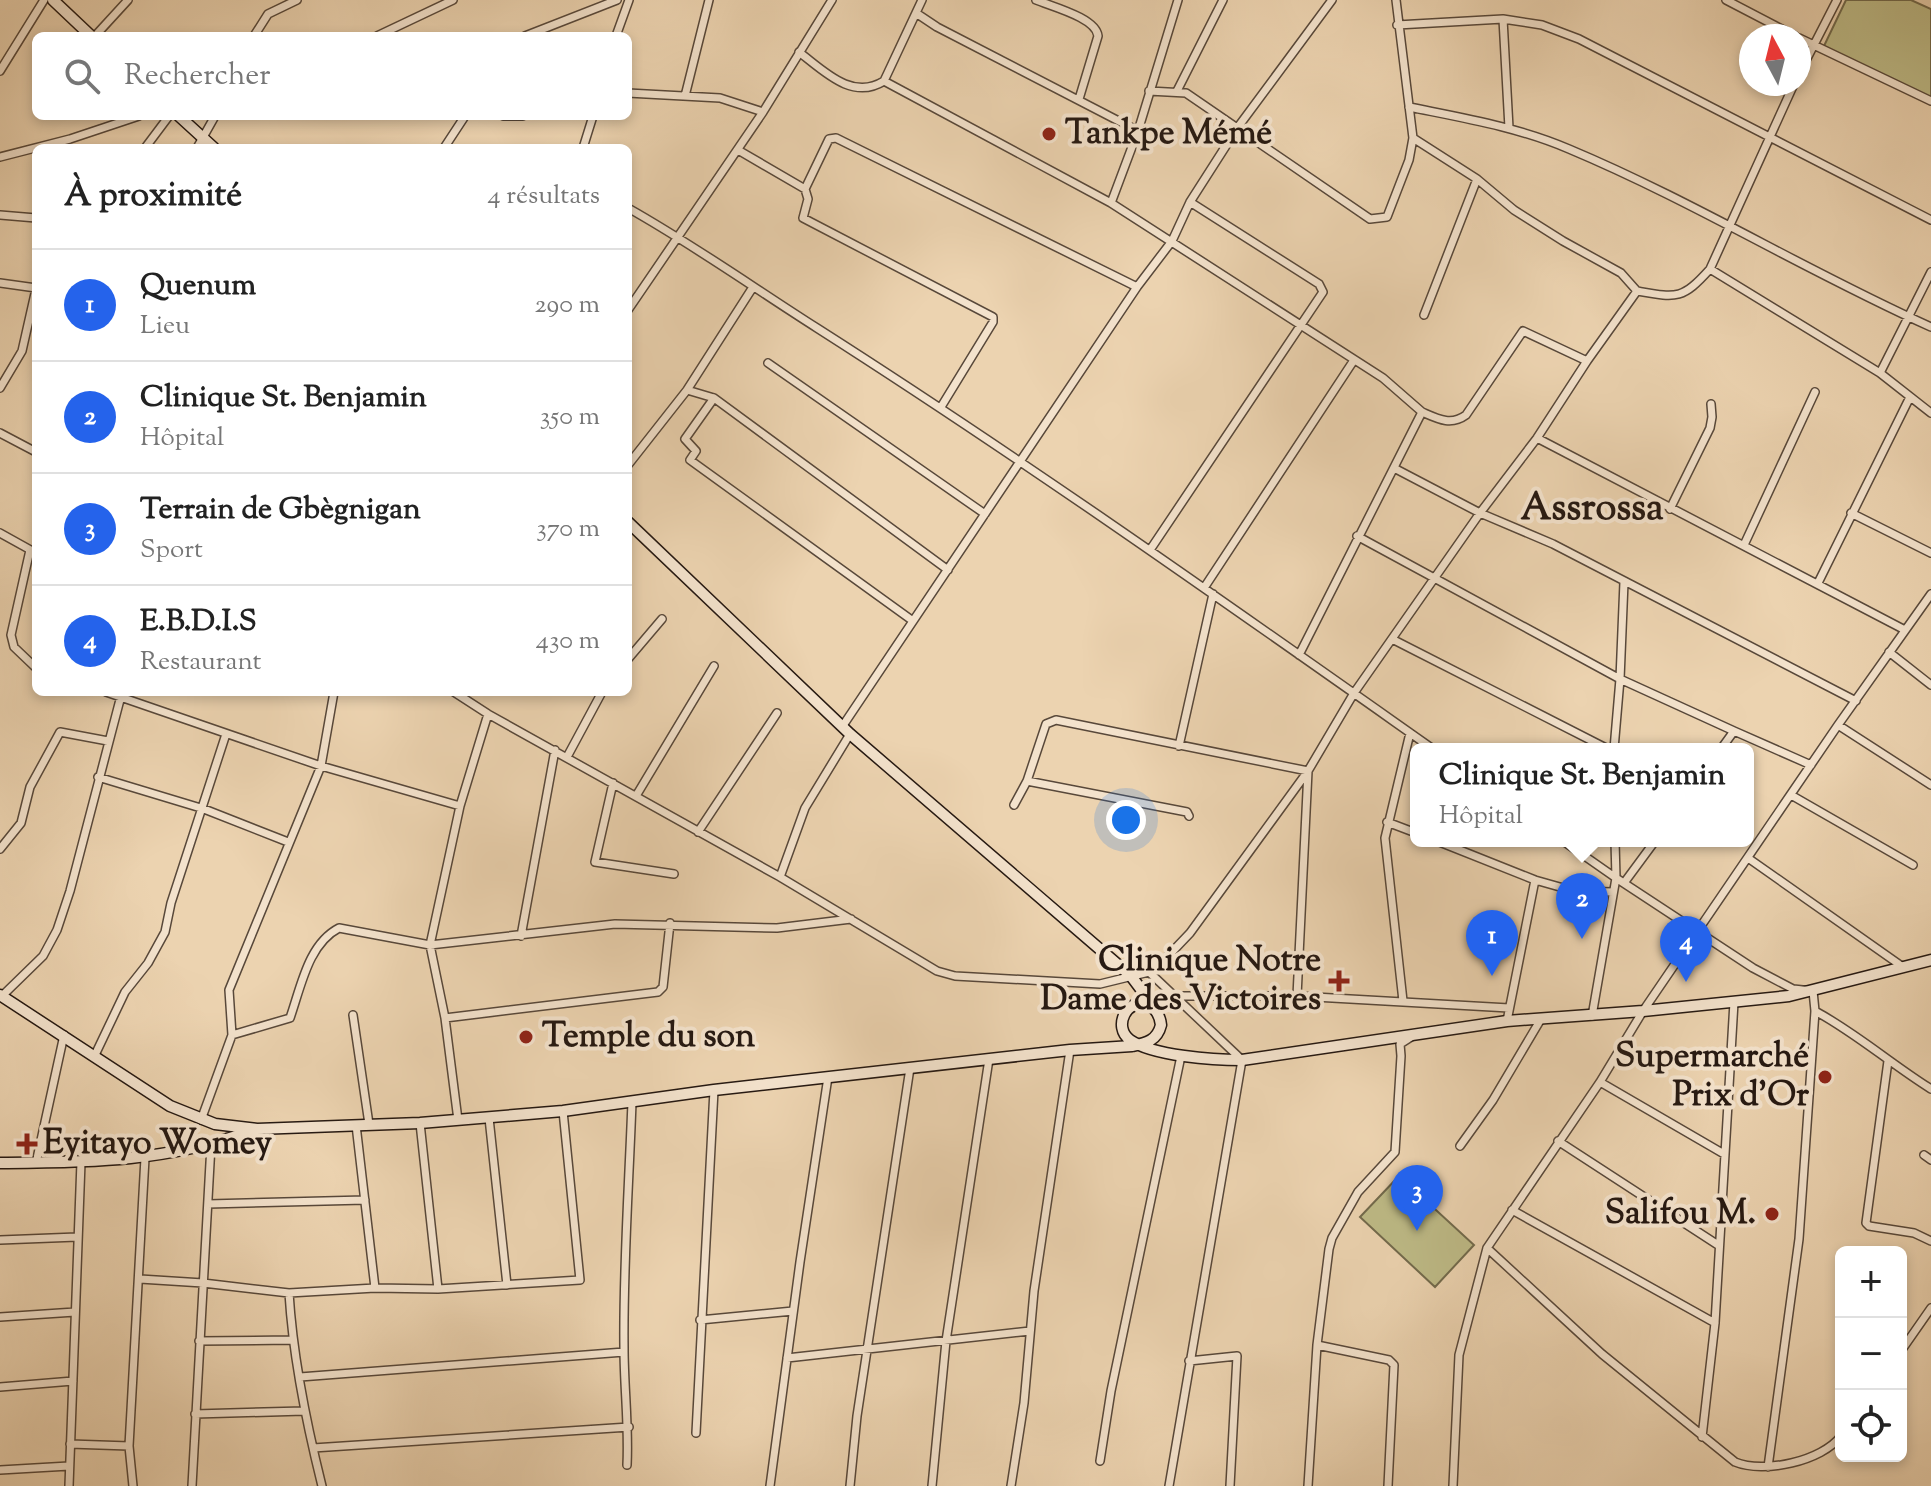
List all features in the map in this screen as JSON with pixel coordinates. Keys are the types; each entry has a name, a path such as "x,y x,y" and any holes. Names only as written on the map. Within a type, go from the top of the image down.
{"main road":[{"path":"53,0 89,32"},
{"path":"182,120 200,144"},
{"path":"1,996 147,1092 201,1120 257,1129 420,1123 563,1111 714,1090 1140,1044 1154,1038 1160,1030 1161,1020 1131,976 846,730 632,526"},
{"path":"1156,1011 1143,1004 1133,1006 1125,1013 1122,1022 1130,1040 1181,1056 1242,1060 1507,1021 1592,1016 1813,991 1931,960"},
{"path":"0,1163 145,1158 211,1145 257,1129"}],"street":[{"path":"0,71 44,0"},
{"path":"97,32 128,0"},
{"path":"256,32 268,14 297,0"},
{"path":"385,32 453,0"},
{"path":"535,32 617,0"},
{"path":"617,32 629,0"},
{"path":"685,96 709,0"},
{"path":"632,304 763,112 832,0"},
{"path":"799,52 846,86 875,86 884,81 922,0"},
{"path":"1036,0 1058,4 1091,22 1097,30 1098,36 1079,99"},
{"path":"1111,203 1138,131 1178,0"},
{"path":"1177,91 1223,0"},
{"path":"780,877 805,808 846,730 913,621 1137,287 1172,241 1190,202 1238,127 1332,0"},
{"path":"1149,91 1186,93 1370,219 1387,217 1409,160 1413,138 1396,0"},
{"path":"1726,0 1772,24"},
{"path":"1837,0 1812,45 1931,101"},
{"path":"916,13 937,27 1138,131"},
{"path":"1397,25 1503,19 1542,25 1579,39 1931,220"},
{"path":"1503,19 1509,128"},
{"path":"884,81 1111,203 1383,378 1422,412 1441,421 1453,422 1466,415 1523,331 1587,361"},
{"path":"632,93 720,98 763,112"},
{"path":"1413,138 1477,179 1514,210 1621,273 1637,291 1675,296 1689,292 1710,269 1789,96"},
{"path":"1409,107 1509,128 1567,148 1731,225 1931,327"},
{"path":"51,144 127,120"},
{"path":"148,144 166,120"},
{"path":"200,144 213,120"},
{"path":"447,144 462,120"},
{"path":"584,144 592,120"},
{"path":"805,189 829,139 836,138 1137,287"},
{"path":"0,157 32,149"},
{"path":"738,150 809,193 803,218 993,317 993,322 941,407"},
{"path":"1424,315 1477,179"},
{"path":"1150,550 1323,292 1319,284 1190,202"},
{"path":"632,210 679,236 941,407 1424,743"},
{"path":"0,215 32,218"},
{"path":"1710,269 1880,373 1931,413"},
{"path":"1880,373 1931,272"},
{"path":"0,283 32,288"},
{"path":"632,460 687,390 753,287"},
{"path":"461,696 946,974 1100,984 1149,972 1190,933 1308,771 1354,693 1432,578 1537,438 1637,291"},
{"path":"0,388 22,351 32,307"},
{"path":"1204,588 1354,360"},
{"path":"768,363 985,514"},
{"path":"687,390 714,398 948,570"},
{"path":"1744,545 1815,392"},
{"path":"1818,583 1910,397"},
{"path":"714,398 685,439 696,451 690,460 913,621"},
{"path":"1670,509 1710,428 1711,404"},
{"path":"1299,655 1422,412"},
{"path":"0,433 32,450"},
{"path":"1537,438 1905,630"},
{"path":"1394,468 1480,513 1553,544 1856,701"},
{"path":"1851,513 1931,553"},
{"path":"0,533 32,551"},
{"path":"1357,536 1620,679 1811,765"},
{"path":"32,556 11,635 14,647 32,664"},
{"path":"1615,743 1624,582"},
{"path":"1179,746 1213,594"},
{"path":"1453,1486 1459,1355 1487,1248 1600,1082 1643,1011 1931,594"},
{"path":"632,654 662,619"},
{"path":"1392,639 1596,743"},
{"path":"1889,652 1931,685"},
{"path":"636,796 714,666"},
{"path":"1,996 43,956 57,930 121,696"},
{"path":"127,696 321,766 460,806"},
{"path":"201,1120 232,1035 229,990 321,766 333,696"},
{"path":"567,757 600,696"},
{"path":"698,832 777,713"},
{"path":"458,1120 445,1018 430,945 460,806 488,714"},
{"path":"1014,805 1027,781 1046,724 1050,721 1308,771"},
{"path":"1838,725 1931,785"},
{"path":"1725,743 1734,731"},
{"path":"0,849 21,823 30,787 60,732 108,741"},
{"path":"1403,1001 1385,853 1387,822 1410,733"},
{"path":"95,1055 125,992 148,963 165,932 171,903 226,734"},
{"path":"521,936 555,750"},
{"path":"1297,996 1308,771"},
{"path":"98,777 204,809 288,842"},
{"path":"1027,781 1187,812 1189,816"},
{"path":"613,783 595,862 674,874"},
{"path":"1791,795 1913,865"},
{"path":"1387,822 1410,831"},
{"path":"1452,847 1535,880 1574,891 1613,892"},
{"path":"1572,847 1779,983 1793,989 1813,991 1815,1011 1799,1239 1768,1467"},
{"path":"1592,1016 1616,878 1615,847"},
{"path":"1624,883 1651,847"},
{"path":"1748,858 1903,967"},
{"path":"1507,1021 1535,880"},
{"path":"232,1035 290,1018 309,962 326,935 339,928 430,945 615,924 777,928 851,919"},
{"path":"445,1018 658,992 663,987 670,923"},
{"path":"1149,972 1242,1060 1169,1486"},
{"path":"1177,996 1297,996 1509,1008"},
{"path":"1702,1437 1715,1323 1734,1002"},
{"path":"1815,1011 1851,1031 1888,1061 1931,1089"},
{"path":"353,1015 369,1124"},
{"path":"1460,1146 1493,1100 1541,1019"},
{"path":"36,1163 64,1035"},
{"path":"1308,1486 1317,1345 1332,1238 1358,1192 1395,1152 1400,1044 1412,1036"},
{"path":"1011,1486 1070,1050"},
{"path":"1100,1461 1111,1391 1181,1056"},
{"path":"932,1486 946,1341 989,1059"},
{"path":"1888,1061 1866,1223 1914,1233 1931,1241"},
{"path":"850,1486 857,1416 910,1068"},
{"path":"770,1486 828,1077"},
{"path":"1600,1082 1724,1154"},
{"path":"696,1433 714,1090"},
{"path":"627,1465 625,1241 632,1102"},
{"path":"140,1279 289,1293 375,1288 438,1289 580,1280 563,1111"},
{"path":"489,1118 507,1285"},
{"path":"420,1123 438,1289"},
{"path":"356,1125 375,1288"},
{"path":"1558,1141 1718,1245"},
{"path":"192,1486 211,1145"},
{"path":"133,1486 129,1446 145,1158"},
{"path":"69,1486 81,1162"},
{"path":"208,1204 365,1200"},
{"path":"1512,1210 1715,1323"},
{"path":"0,1240 77,1237"},
{"path":"1487,1248 1602,1354 1735,1462 1747,1467 1768,1467 1825,1452 1835,1442"},
{"path":"289,1293 292,1340 304,1411 322,1486"},
{"path":"1907,1344 1927,1321 1931,1308"},
{"path":"700,1320 793,1311"},
{"path":"0,1317 75,1312"},
{"path":"787,1358 1030,1331"},
{"path":"199,1341 292,1340"},
{"path":"1317,1345 1389,1360 1394,1365 1388,1486"},
{"path":"300,1377 624,1352"},
{"path":"1189,1361 1237,1356 1230,1486"},
{"path":"0,1387 73,1381"},
{"path":"195,1414 304,1411"},
{"path":"313,1448 629,1427"},
{"path":"70,1444 129,1446"},
{"path":"0,1470 69,1466"}],"shaded area":[{"path":"1846,0 1911,0 1931,9 1931,98 1823,48"},
{"path":"1399,1176 1474,1245 1435,1287 1360,1217"}],"place":[{"name":"Tankpe Mémé","path":"1049,134"},
{"name":"Clinique St. Benjamin","path":"1582,939"},
{"name":"Quenum","path":"1492,976"},
{"name":"Clinique Notre Dame des Victoires","path":"1339,981"},
{"name":"E.B.D.I.S","path":"1686,982"},
{"name":"Temple du son","path":"526,1037"},
{"name":"Supermarché Prix d'Or","path":"1825,1077"},
{"name":"Eyitayo Womey","path":"27,1144"},
{"name":"Salifou M.","path":"1772,1214"},
{"name":"Terrain de Gbègnigan","path":"1417,1231"}],"district":[{"name":"Assrossa","path":"1592,510"}]}
